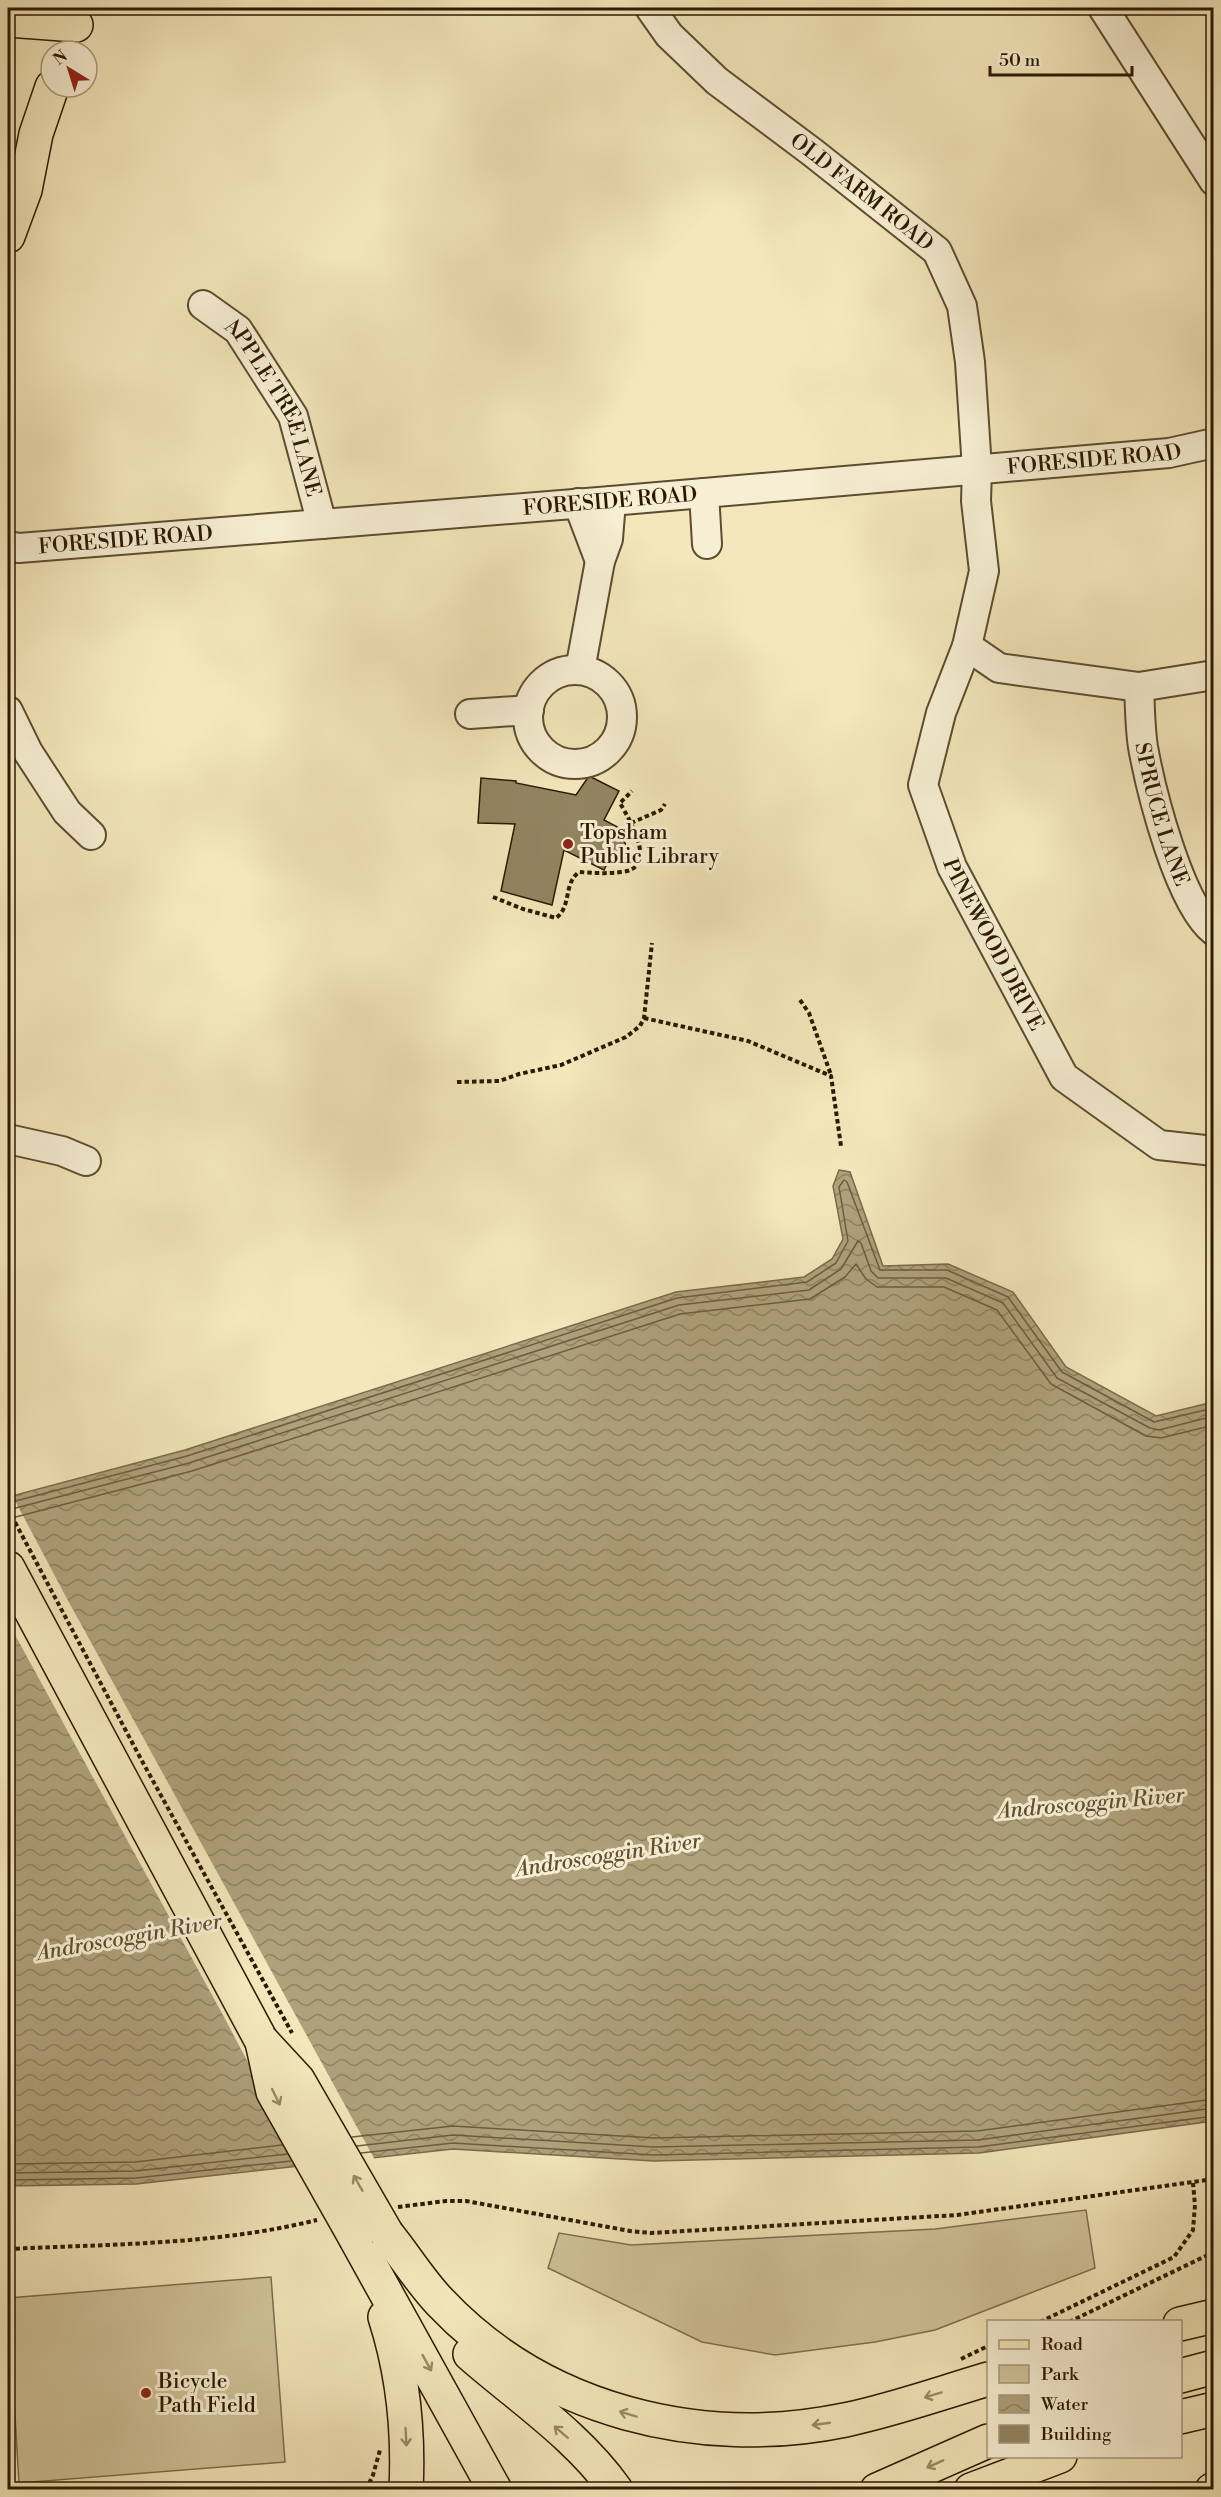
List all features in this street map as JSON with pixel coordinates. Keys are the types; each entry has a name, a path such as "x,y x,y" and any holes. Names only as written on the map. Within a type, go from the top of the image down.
{"main road":[{"path":"8,20 75,28"},
{"path":"8,236 25,190 36,134 48,99"},
{"path":"8,1568 261,2040 273,2092 378,2227 440,2302 471,2330 504,2355 555,2387 590,2402 644,2419 676,2425 739,2429 816,2425 878,2412 987,2379"},
{"path":"378,2227 383,2310 400,2371 408,2461 406,2490"},
{"path":"378,2227 495,2490"},
{"path":"378,2227 397,2271 446,2331 572,2441 593,2461 616,2490"},
{"path":"1182,2324 1214,2316"},
{"path":"1182,2375 1214,2367"},
{"path":"1182,2417 1214,2409"},
{"path":"877,2490 987,2441"},
{"path":"971,2490 1057,2458"}],"street":[{"name":"OLD FARM ROAD","path":"650,8 669,35 717,81 812,152 937,251 962,306 970,362 978,469"},
{"path":"1103,8 1214,181"},
{"name":"APPLE TREE LANE","path":"203,305 238,330 292,416 322,524"},
{"name":"FORESIDE ROAD","path":"8,546 20,548 611,501 1169,453 1214,443"},
{"name":"PINEWOOD DRIVE","path":"978,469 976,501 984,571 967,646 941,713 923,785 952,867 1064,1077 1158,1145 1214,1151"},
{"path":"704,493 707,544"},
{"path":"580,670 600,561 608,539 611,501"},
{"path":"578,503 600,561"},
{"path":"967,646 999,668 1139,687 1214,675"},
{"path":"580,670 606,681 616,692 621,705 622,720 619,734 612,746 600,756 587,762 571,764 557,760 544,752 534,740 529,726 529,710 533,697 541,685 552,676 566,671 580,670"},
{"name":"SPRUCE LANE","path":"1139,687 1143,746 1160,819 1184,886 1203,923 1214,931"},
{"path":"470,714 529,710"},
{"path":"8,711 28,752 67,812 91,835"},
{"path":"8,1139 62,1151 86,1161"}],"path":[{"path":"493,897 523,909 556,918 562,914 569,882 579,872 622,872 631,869 637,862 642,848 620,803 632,791"},
{"path":"631,823 661,810 665,804"},
{"path":"458,1082 499,1081 561,1065 626,1037 640,1026 644,1018 652,943"},
{"path":"800,1000 809,1013 831,1076 841,1146"},
{"path":"644,1018 748,1041 831,1076"},
{"path":"8,1509 142,1761 297,2042"},
{"path":"378,2227 446,2201 466,2201 651,2233 957,2215 1214,2179"},
{"path":"1044,2320 1174,2257 1193,2230 1195,2205 1193,2183"},
{"path":"8,2248 168,2242 269,2232 328,2218"},
{"path":"1073,2320 1214,2252"},
{"path":"957,2361 987,2346"}],"green space":[{"path":"1086,2210 1095,2268 935,2330 875,2342 775,2355 702,2342 548,2268 559,2233 631,2245 935,2229"},
{"name":"Bicycle Path Field","path":"271,2277 285,2462 19,2483 8,2298"}],"water":[{"name":"Androscoggin River","path":"839,1170 850,1172 883,1266 948,1264 1013,1292 1066,1367 1156,1416 1213,1402 1213,2121 979,2153 654,2161 453,2149 136,2184 8,2186 8,1497 185,1450 676,1292 804,1277 832,1259 843,1239 833,1186"}],"pier":[{"path":"11,1493 375,2160 304,2168 8,1622 8,1494"}],"building":[{"name":"Topsham Public Library","path":"589,776 619,791 604,820 625,831 622,838 629,850 624,860 608,862 604,870 564,850 552,905 501,891 515,824 478,823 481,778 516,781 516,783 576,795"}],"place":[{"name":"Topsham Public Library","path":"568,844"},
{"name":"Bicycle Path Field","path":"146,2393"}]}
